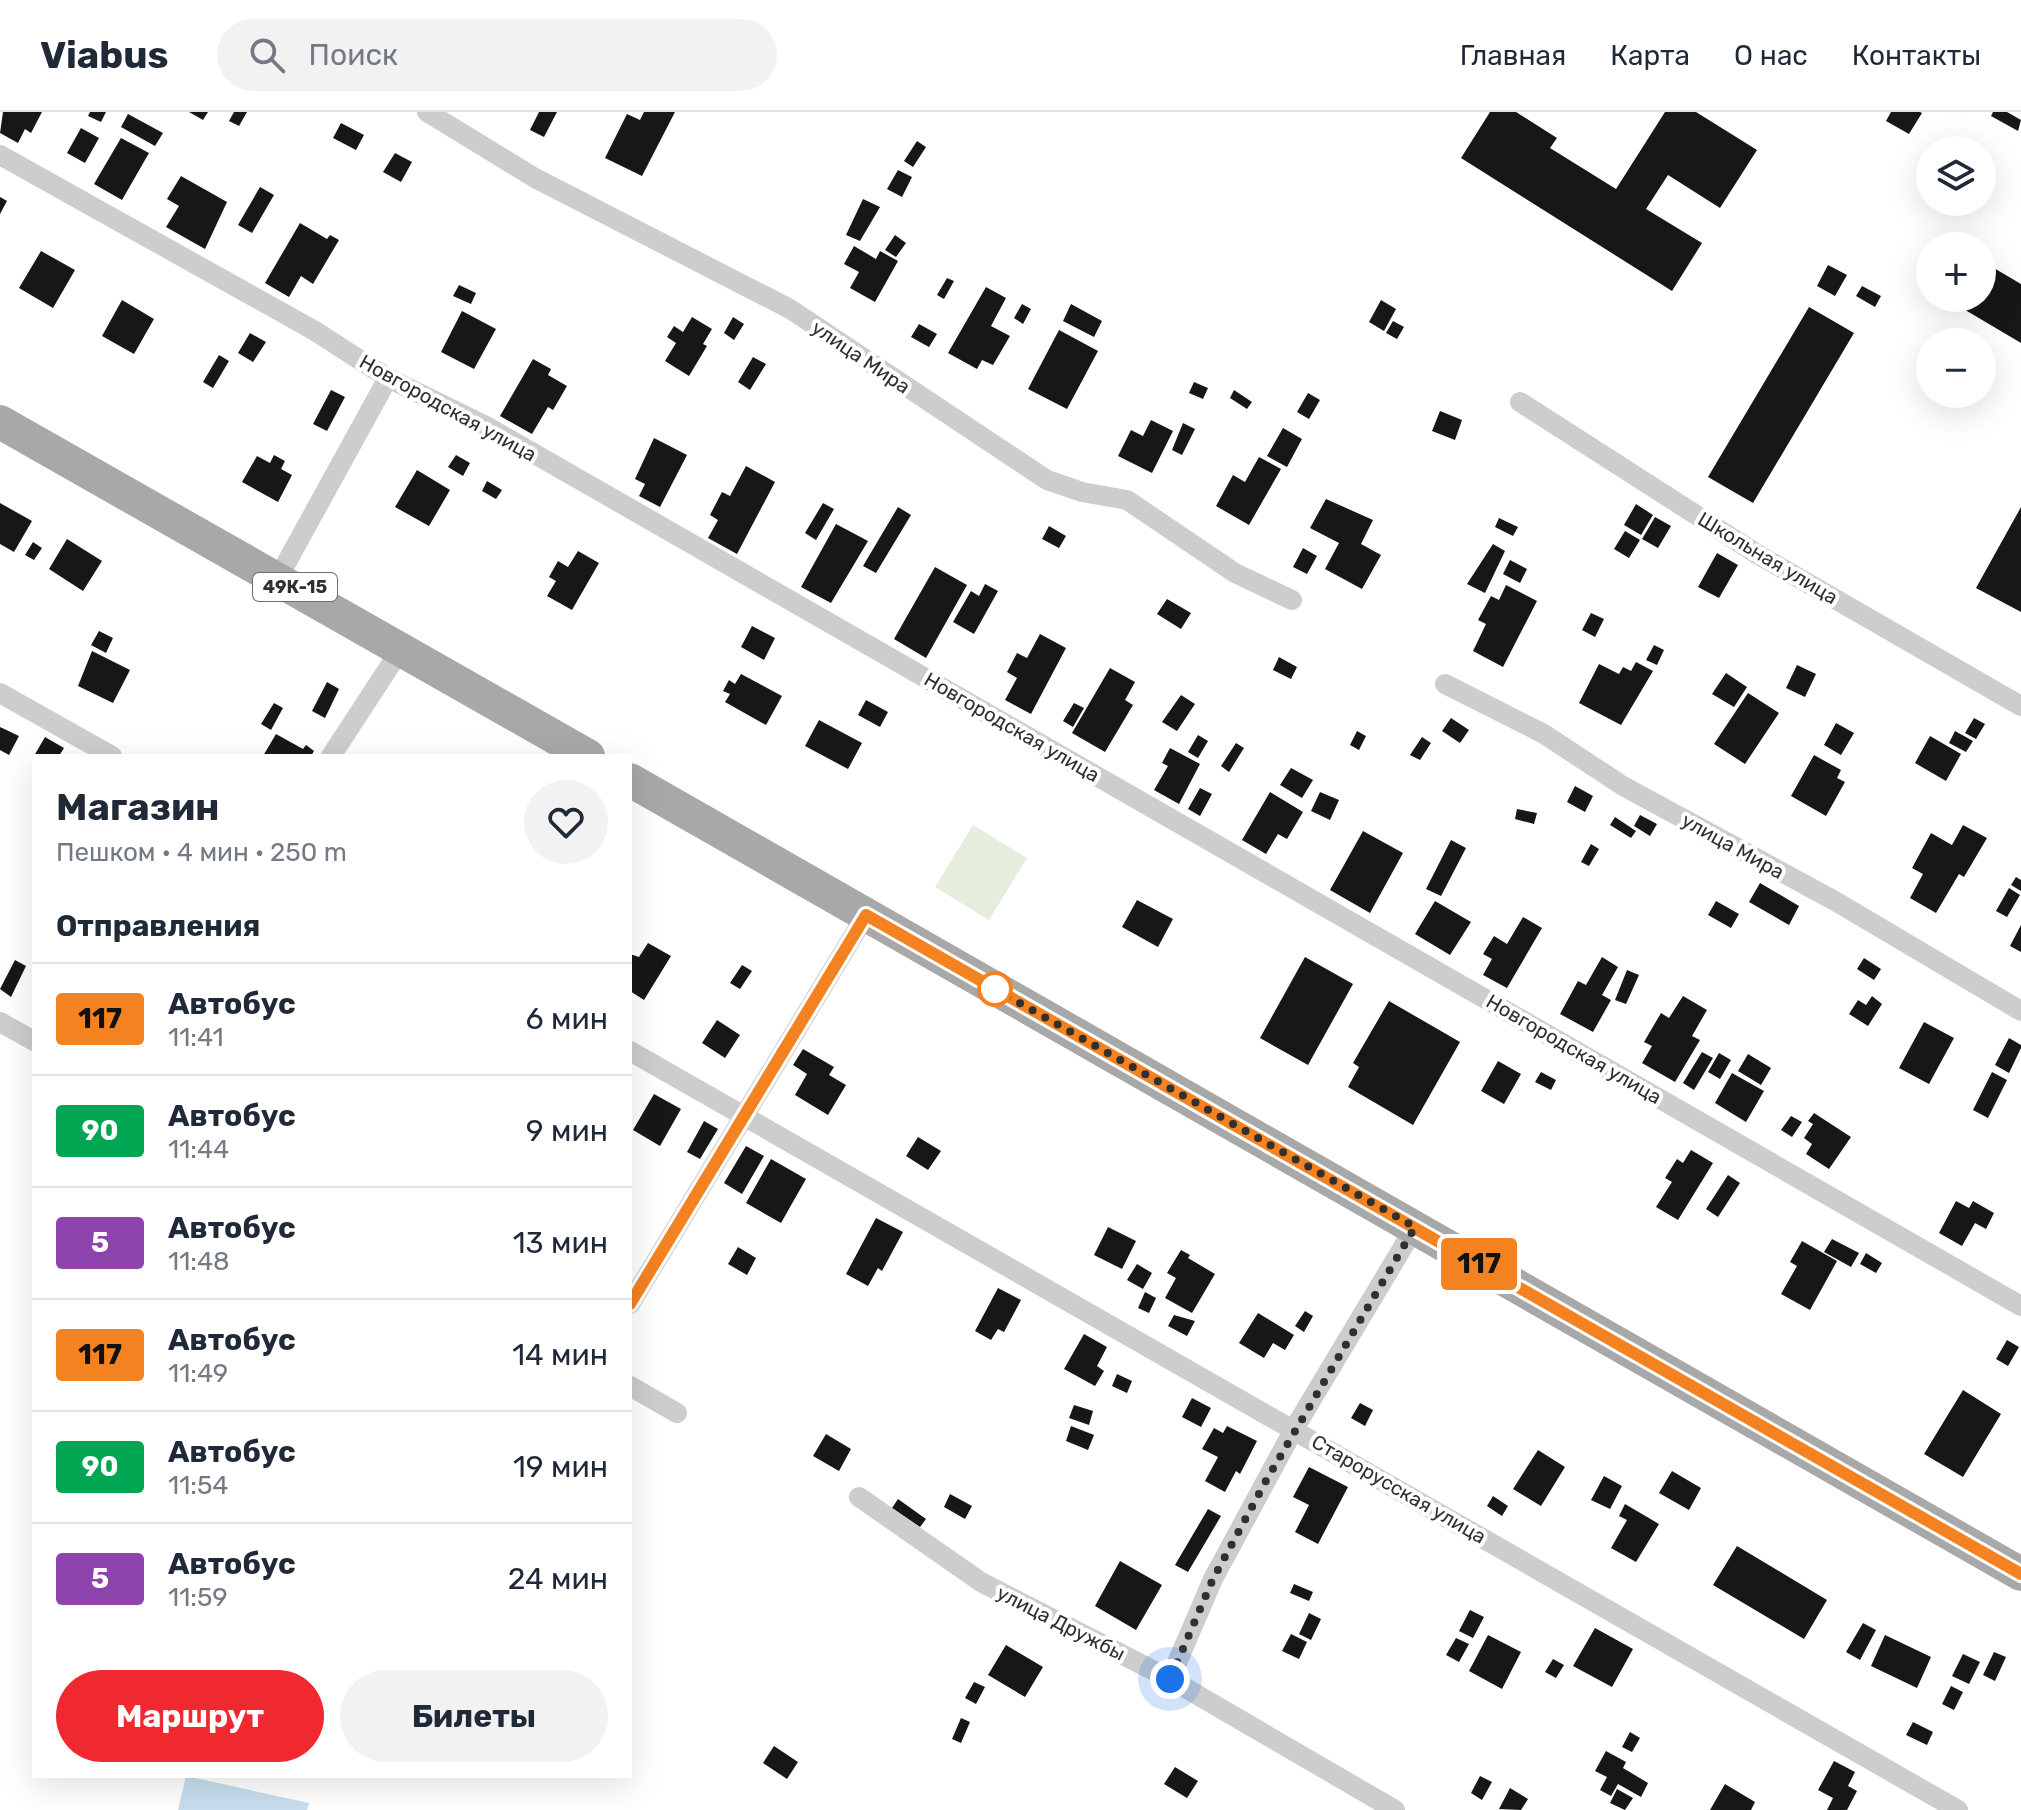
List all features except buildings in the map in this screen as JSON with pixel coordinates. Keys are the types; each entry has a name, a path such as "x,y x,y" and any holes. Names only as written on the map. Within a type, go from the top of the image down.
{"main road":[{"name":"49К-15","path":"0,422 585,754"},
{"path":"632,781 2021,1574"}],"street":[{"name":"улица Мира","path":"427,112 535,178 790,309 1047,480 1082,492 1127,500 1235,573 1292,600"},
{"name":"Новгородская улица","path":"0,155 277,308 388,378 486,426 2021,1306"},
{"path":"278,578 388,378"},
{"name":"Школьная улица","path":"1520,402 1757,554 2021,706"},
{"path":"332,754 401,649"},
{"name":"улица Мира","path":"1445,684 1544,734 1623,786 1835,901 2021,1011"},
{"path":"0,693 108,754"},
{"path":"632,1301 866,915"},
{"path":"0,1022 32,1040"},
{"name":"Старорусская улица","path":"632,1052 1958,1810"},
{"path":"1170,1679 1213,1579 1294,1429 1415,1227"},
{"path":"632,1387 677,1413"},
{"name":"улица Дружбы","path":"859,1497 981,1582 1170,1679 1395,1810"}],"green space":[{"path":"973,825 1027,858 989,920 935,887"}],"water":[{"path":"186,1778 309,1803 307,1810 178,1810"}],"bus line":[{"name":"117","path":"632,1301 866,915 2021,1574"}],"route":[{"path":"995,989 1415,1227 1294,1429 1213,1579 1170,1679"}]}
